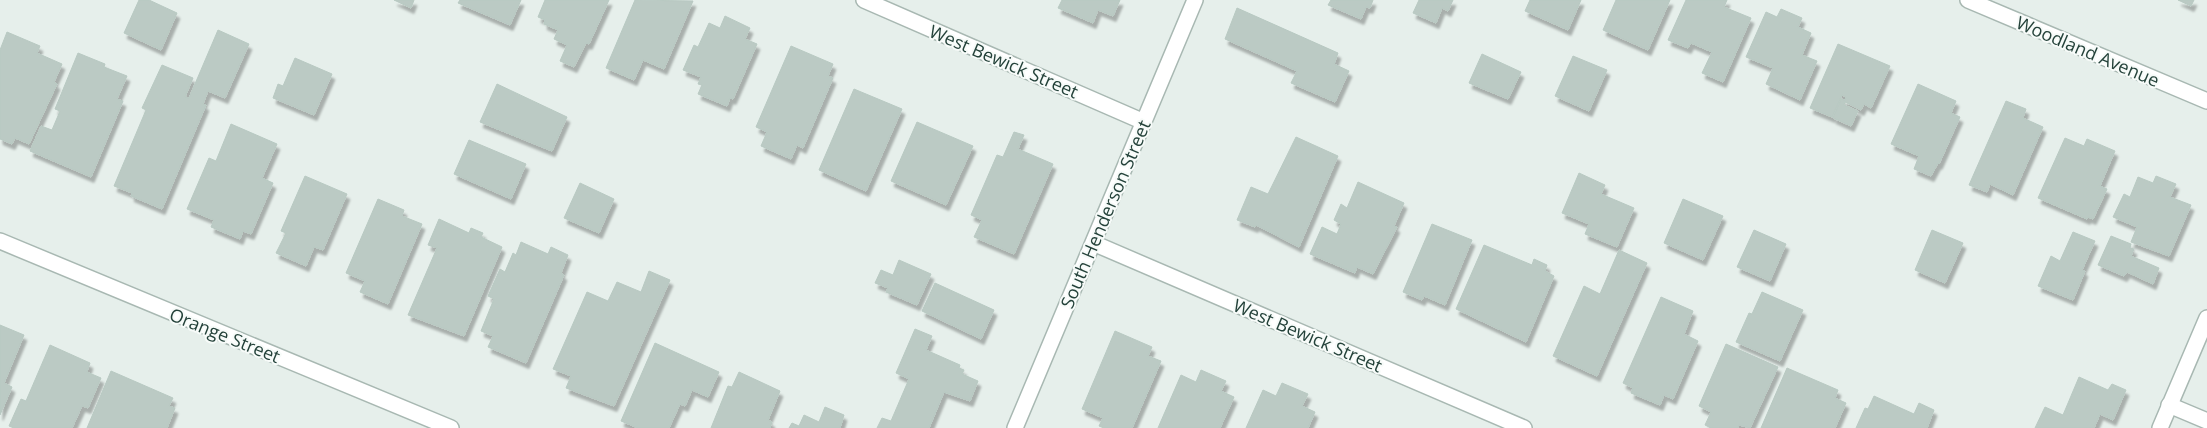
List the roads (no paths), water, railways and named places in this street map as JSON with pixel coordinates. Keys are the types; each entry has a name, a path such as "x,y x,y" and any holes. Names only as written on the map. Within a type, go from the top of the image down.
{"street":[{"name":"West Bewick Street","path":"864,0 1144,122"},
{"name":"South Henderson Street","path":"1015,428 1195,0"},
{"name":"Woodland Avenue","path":"1968,0 2207,101"},
{"name":"Orange Street","path":"0,241 451,428"},
{"name":"West Bewick Street","path":"1093,242 1524,428"},
{"path":"2160,428 2207,318"},
{"path":"2170,405 2207,421"}]}
